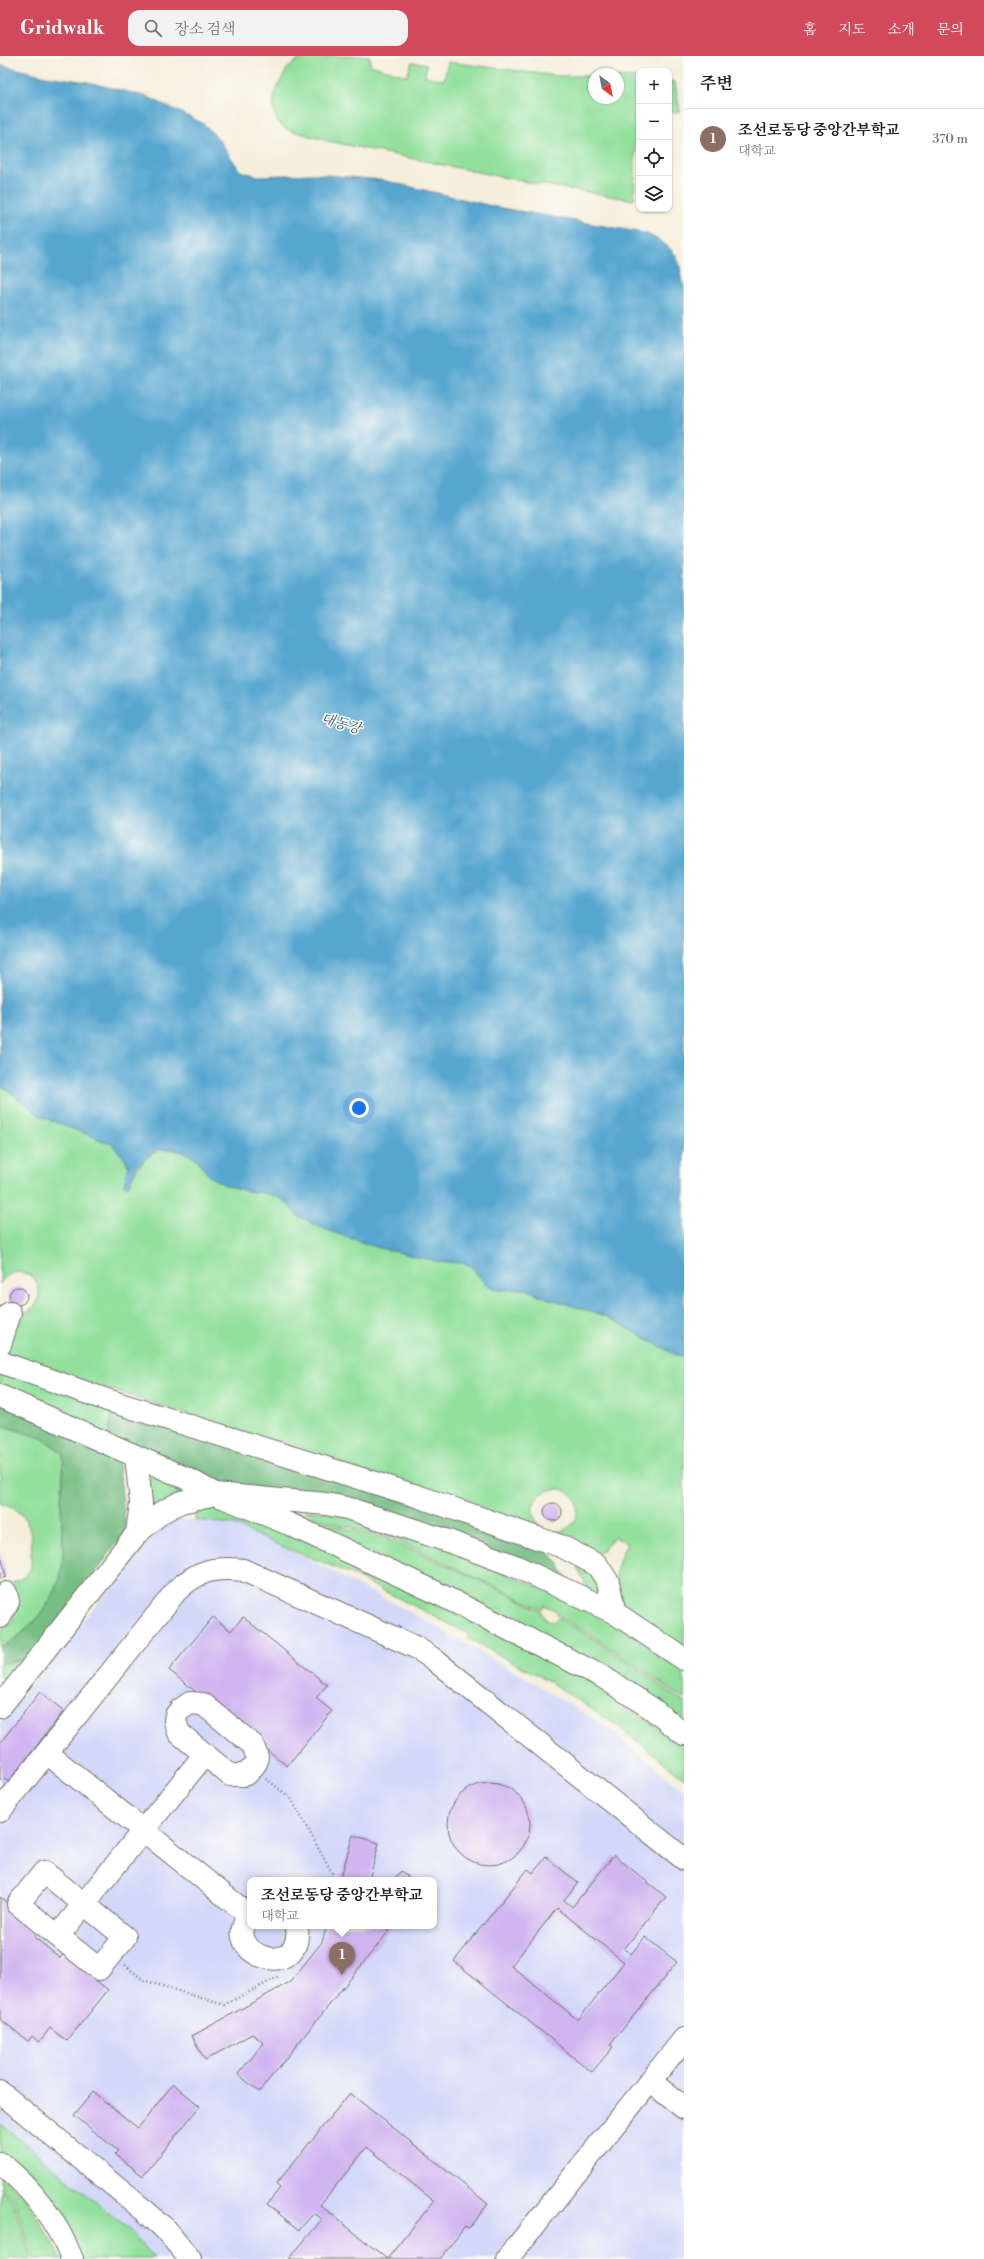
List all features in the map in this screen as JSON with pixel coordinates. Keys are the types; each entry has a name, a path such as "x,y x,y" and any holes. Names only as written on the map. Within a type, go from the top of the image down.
{"street":[{"path":"0,1345 10,1313"},
{"path":"0,1362 107,1400 420,1497 544,1533 564,1547 597,1565 608,1582 615,1613"},
{"path":"0,1396 136,1456 215,1494 289,1524 420,1584 603,1677 651,1708 684,1734"},
{"path":"136,1456 141,1503 137,1533"},
{"path":"0,1707 137,1533 162,1512 174,1505 215,1494 326,1504 369,1515 515,1566 615,1613 684,1659"},
{"path":"0,1811 177,1590 190,1578 205,1571 223,1568 243,1570 415,1647 426,1654 684,1859"},
{"path":"0,1617 8,1602 6,1593"},
{"path":"190,1703 203,1704 253,1745 257,1757 253,1768 243,1775 230,1774 179,1734 175,1721 180,1710 190,1703"},
{"path":"47,1753 247,1913"},
{"path":"58,1936 205,1754"},
{"path":"44,1872 84,1904 125,1937 99,1969 18,1904 44,1872"},
{"path":"247,1921 244,1927 243,1936 251,1952 267,1960 296,1953 297,1929"},
{"path":"507,2259 684,2039"},
{"path":"650,2081 684,2108"},
{"path":"0,2092 145,2211 164,2228 190,2259"},
{"path":"0,2163 16,2176 44,2205 57,2227 72,2259"}],"path":[{"path":"253,1768 290,1798 332,1873 331,1877"},
{"path":"111,1954 143,1980 224,2005 282,1975"}],"shaded area":[{"path":"173,1520 195,1520 232,1524 286,1548 414,1614 546,1690 608,1728 684,1791 684,2259 90,2259 0,2158 0,1723 157,1530"}],"green space":[{"path":"306,56 370,56 370,65 407,76 412,62 427,64 425,76 444,80 448,62 558,76 588,76 588,104 624,104 624,77 636,78 634,200 526,182 328,141 286,129 277,121 273,107 276,90 287,69 299,59"},
{"path":"672,82 675,82 680,111 672,112"},
{"path":"0,1084 43,1117 112,1144 126,1160 128,1166 125,1185 128,1186 143,1162 156,1152 172,1150 182,1152 196,1160 212,1177 219,1182 240,1189 263,1192 277,1196 287,1203 298,1216 440,1262 465,1263 471,1266 486,1285 498,1290 526,1289 541,1296 606,1316 676,1355 684,1356 684,1650 625,1611 620,1602 616,1585 617,1568 627,1543 614,1537 596,1557 550,1532 565,1530 575,1520 577,1510 574,1498 567,1491 557,1489 546,1491 538,1497 533,1506 534,1517 543,1529 0,1354 15,1314 28,1311 33,1307 39,1298 39,1292 35,1279 21,1272 16,1272 7,1276 0,1284"},
{"path":"0,1366 113,1408 108,1437 0,1390"},
{"path":"0,1403 118,1459 126,1531 34,1657 1,1664 0,1646 3,1647 14,1639 35,1620 52,1597 58,1585 63,1557 61,1502 64,1466 63,1453 42,1438 0,1425"},
{"path":"113,1408 541,1545 557,1561 568,1580 271,1492 222,1482 108,1437"},
{"path":"0,1425 42,1438 63,1453 61,1502 63,1557 58,1585 52,1597 35,1620 14,1639 2,1647 0,1646 0,1631 11,1624 14,1615 9,1585 30,1570 32,1547 30,1530 27,1522 17,1511 0,1504"},
{"path":"149,1471 191,1487 152,1512"},
{"path":"217,1506 292,1532 600,1686 684,1747 684,1778 618,1726 547,1680 467,1638 469,1634 349,1573 286,1548 232,1524 195,1520 195,1509"},
{"path":"304,1510 325,1512 436,1544 611,1617 684,1666 684,1699 602,1642 557,1615 557,1611 544,1605 542,1609 392,1538 317,1519"},
{"path":"291,1511 301,1512 315,1521 390,1540 505,1592 541,1611 544,1618 554,1622 558,1618 602,1644 684,1702 684,1731 287,1515"},
{"path":"591,1565 601,1595 588,1589 577,1567"},
{"path":"34,1657 13,1677 0,1678 0,1664"},
{"path":"0,2123 129,2230 154,2259 81,2259 0,2153"},
{"path":"0,2175 26,2199 63,2259 33,2259 15,2200 0,2189"},
{"path":"0,2191 13,2201 31,2259 0,2259"}],"water":[{"name":"대동강","path":"0,65 46,76 88,82 148,97 204,124 220,141 240,171 258,176 314,174 382,180 496,207 644,233 661,242 671,250 678,260 681,279 684,286 684,1356 676,1355 606,1316 541,1296 526,1289 498,1290 486,1285 471,1266 465,1263 440,1262 379,1248 326,1230 298,1216 283,1199 264,1193 246,1191 226,1185 210,1177 198,1161 191,1155 174,1149 157,1150 137,1167 128,1186 124,1185 128,1166 126,1160 112,1144 42,1117 0,1084"}],"building":[{"path":"14,1287 22,1287 27,1292 25,1303 22,1305 14,1305 9,1300 9,1292"},
{"path":"549,1503 557,1503 562,1508 560,1519 557,1521 549,1521 544,1516 544,1508"},
{"path":"0,1551 6,1577 0,1579"},
{"path":"213,1617 231,1631 243,1617 327,1685 316,1698 332,1711 287,1766 169,1670"},
{"path":"40,1692 64,1711 8,1782 3,1778 0,1782 0,1743"},
{"path":"489,1783 505,1786 518,1795 527,1808 530,1824 527,1840 518,1853 505,1862 489,1865 473,1862 460,1853 451,1840 448,1824 451,1808 460,1795 473,1786"},
{"path":"353,1835 379,1843 370,1877 341,1877"},
{"path":"614,1855 666,1897 624,1949 631,1954 645,1937 677,1962 610,2045 613,2047 592,2072 454,1961 528,1869 533,1873 546,1857 578,1883 564,1900 572,1907","holes":["557,1908 624,1962 578,2020 511,1966"]},
{"path":"401,1871 408,1877 396,1877"},
{"path":"0,1897 40,1929 34,1937 60,1958 67,1950 96,1973 93,1978 108,1990 67,2041 50,2028 39,2042 32,2036 28,2041 0,2019"},
{"path":"326,1929 391,1929 259,2092 238,2074 264,2043 252,2034 205,2060 192,2036 290,1982 322,1942"},
{"path":"173,2084 200,2106 143,2176 115,2154 118,2151 74,2115 93,2092 138,2128"},
{"path":"350,2093 488,2204 468,2229 465,2227 440,2259 387,2259 289,2259 322,2219 314,2213 299,2230 267,2204 280,2188 276,2184","holes":["367,2147 434,2201 387,2259 320,2205"]}],"place":[{"name":"조선로동당 중앙간부학교","path":"342,1975"}]}
